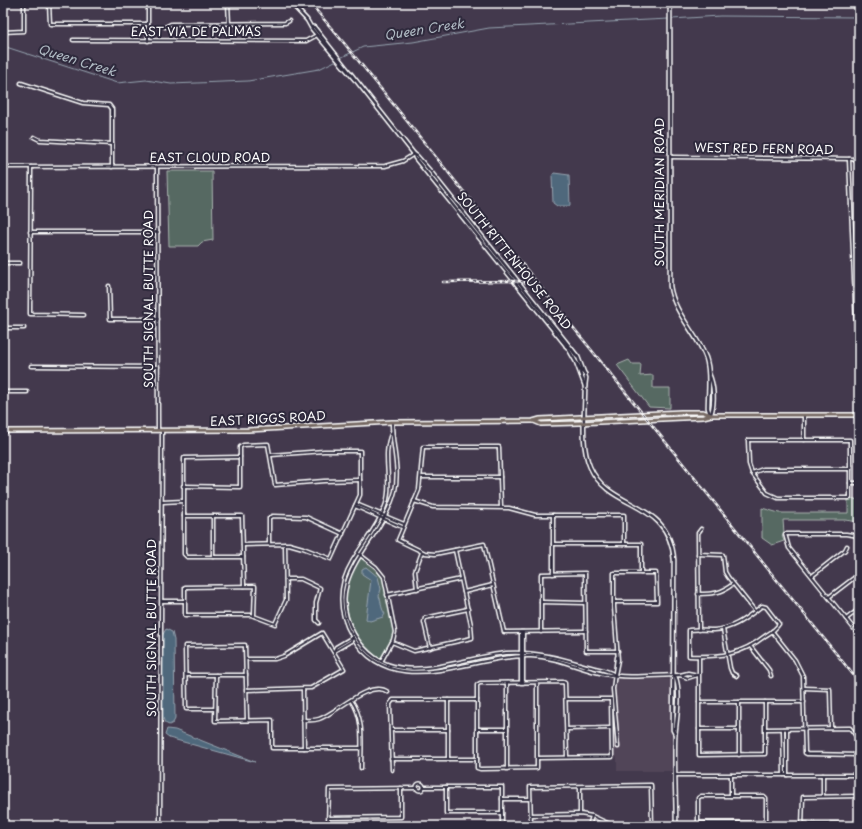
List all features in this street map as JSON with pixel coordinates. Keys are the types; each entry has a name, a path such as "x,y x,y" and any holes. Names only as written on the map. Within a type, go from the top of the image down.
{"main road":[{"name":"SOUTH RITTENHOUSE ROAD","path":"292,3 317,35 330,48"},
{"name":"SOUTH MERIDIAN ROAD","path":"670,3 669,157 671,290 677,308 702,350 712,381 713,408 710,415"},
{"name":"SOUTH RITTENHOUSE ROAD","path":"312,27 314,27 414,154 436,178 571,345 585,374 586,452 589,465 596,477 613,493 647,511 666,530 672,544 674,560 675,675 677,680 677,730 675,734 676,826"},
{"name":"SOUTH RITTENHOUSE ROAD","path":"414,154 415,158 566,346 576,362 585,386"},
{"path":"566,346 570,347 579,359"},
{"path":"576,362 585,374"},
{"name":"EAST RIGGS ROAD","path":"3,431 257,430 392,422 533,421 540,419 585,418 681,412 703,412 710,415"},
{"path":"710,415 859,416"},
{"name":"EAST RIGGS ROAD","path":"533,421 541,424 585,423 703,417 710,415"}],"street":[{"path":"3,32 24,31 24,3"},
{"path":"49,3 50,24 148,24"},
{"path":"148,3 148,41"},
{"path":"228,3 229,24"},
{"path":"165,27 171,24 285,23 289,21"},
{"name":"EAST VIA DE PALMAS","path":"73,40 306,40 317,35"},
{"path":"20,84 83,103 109,105 112,109 112,167"},
{"path":"34,137 40,140 112,144"},
{"name":"EAST CLOUD ROAD","path":"3,167 385,166 403,161 414,154"},
{"name":"WEST RED FERN ROAD","path":"669,157 859,159"},
{"path":"849,159 858,372"},
{"path":"31,167 30,314 84,315"},
{"name":"SOUTH SIGNAL BUTTE ROAD","path":"157,167 158,367 162,502 160,826"},
{"path":"30,232 158,232"},
{"path":"3,263 20,263"},
{"path":"109,286 110,319 158,319"},
{"path":"3,328 24,328"},
{"path":"31,366 158,367"},
{"path":"3,392 27,392"},
{"path":"804,416 804,440"},
{"path":"392,422 397,476 393,495 383,517 358,554 349,574 345,594 348,618 354,637 365,649 381,662 399,671 422,673 499,657 522,656 548,658 601,674 680,675 690,673 698,675"},
{"path":"383,517 389,492 386,460 392,432"},
{"path":"748,440 804,440 850,440 850,498 778,498 771,496 752,473 749,464 748,440"},
{"path":"184,486 240,487 241,445 269,444 273,483 275,485 360,480"},
{"path":"501,507 499,447 422,448 422,477 419,490 398,540 422,552 435,554 482,544 485,545 504,632 586,631"},
{"path":"243,545 285,544 303,548 331,559 360,495 360,451 324,451 270,455"},
{"path":"240,457 184,458 184,557 243,557"},
{"path":"752,473 763,469 850,469"},
{"path":"422,477 501,477"},
{"path":"850,483 859,483"},
{"path":"162,502 184,501"},
{"path":"414,501 433,507 501,507 535,515 624,515 624,544"},
{"path":"356,505 403,526"},
{"path":"553,515 553,574"},
{"path":"184,516 242,516 244,586"},
{"path":"213,516 213,557"},
{"path":"269,544 270,517 301,516 342,534"},
{"path":"698,630 698,533 701,529"},
{"path":"859,536 846,534 785,534 789,548 859,635"},
{"path":"254,615 256,586 185,587 185,615 254,615 275,624 286,600 285,544"},
{"path":"553,544 641,544 640,573"},
{"path":"812,576 845,550 847,546"},
{"path":"392,642 410,650 430,648 472,638 468,609 455,550"},
{"path":"417,588 415,571 422,552"},
{"path":"358,554 376,567 382,574 387,595 394,629 392,642 381,662"},
{"path":"698,554 721,554 724,556 725,572 755,611"},
{"path":"541,632 541,574 585,573 586,651 618,651"},
{"path":"614,602 657,602 656,573 614,573 614,602 618,651 613,689 618,747"},
{"path":"829,597 859,574"},
{"path":"286,579 301,579 320,588 316,603 316,620 319,623"},
{"path":"387,595 461,579"},
{"path":"698,594 719,593 733,584"},
{"path":"464,592 493,585"},
{"path":"162,601 185,601"},
{"path":"541,602 585,602"},
{"path":"762,606 766,607 779,624 751,647 727,655 689,656 689,630 723,629 741,622 755,611 762,606"},
{"path":"430,648 425,618 468,609"},
{"path":"846,619 859,609"},
{"path":"723,629 730,668 732,673 737,676"},
{"path":"772,631 798,665 803,676 805,751 807,754 859,755"},
{"path":"522,632 522,683"},
{"path":"246,659 275,659 284,656 322,633 344,669 318,685 303,689 246,690"},
{"path":"334,651 342,643 354,637"},
{"path":"334,651 344,646 354,637"},
{"path":"215,709 186,709 185,646 246,646 247,720"},
{"path":"751,647 769,670 771,676"},
{"path":"381,662 401,668 422,670 499,654 522,653 558,657 614,675"},
{"path":"699,656 699,755 765,754 765,702"},
{"path":"186,675 246,675"},
{"path":"216,675 216,721 272,720 272,748 361,748"},
{"path":"680,675 690,677 698,675"},
{"path":"537,682 537,768 479,769 477,759 478,683 537,682 565,683 567,757"},
{"path":"507,683 507,769"},
{"path":"804,688 830,689 831,728"},
{"path":"303,689 304,748"},
{"path":"303,720 320,719 351,700 374,689 383,689 388,692"},
{"path":"538,758 612,757 611,699 566,699"},
{"path":"351,700 360,719 361,768"},
{"path":"392,770 390,704 392,700 477,700"},
{"path":"448,700 448,759"},
{"path":"699,702 804,702"},
{"path":"739,702 739,755"},
{"path":"566,729 611,728"},
{"path":"766,729 850,728 859,740"},
{"path":"477,729 507,729"},
{"path":"699,729 739,729"},
{"path":"783,729 783,754 786,775"},
{"path":"786,775 787,729"},
{"path":"391,730 448,730"},
{"path":"783,754 787,753"},
{"path":"391,759 477,759"},
{"path":"676,775 859,775"},
{"path":"731,775 731,796"},
{"path":"823,775 823,796"},
{"path":"417,788 418,785 421,784 424,787 502,787 502,826"},
{"path":"531,826 530,787 652,785 652,826"},
{"path":"328,826 329,789 417,788 421,791 424,787"},
{"path":"446,787 446,813 502,813"},
{"path":"580,787 580,814"},
{"path":"328,818 401,817 401,788"},
{"path":"700,796 731,796 765,797 766,825 698,825 700,796"},
{"path":"859,796 803,797 802,825 859,824"},
{"path":"502,799 530,799"},
{"path":"531,815 580,814 592,816 614,826"},
{"path":"589,826 592,816"}],"shaded area":[{"path":"612,677 671,680 672,771 617,771 617,758 615,756 614,747 614,700 611,689"}],"green space":[{"path":"167,171 212,171 213,240 202,242 198,246 169,246"},
{"path":"629,360 632,364 641,364 640,376 653,375 653,388 670,388 670,408 649,407 617,365"},
{"path":"859,499 859,522 845,520 783,520 784,533 782,536 784,541 772,545 762,538 762,508 779,513 848,513 848,500"},
{"path":"360,556 377,568 383,577 394,630 391,641 381,660 368,649 358,637 348,612 348,585"}],"water":[{"path":"554,173 569,175 570,206 557,206 553,203 552,176"},
{"path":"366,567 378,577 381,589 379,596 382,609 385,614 383,617 370,621 366,619 371,580 362,574 362,569"},
{"path":"166,629 172,632 174,640 175,719 173,723 169,725 165,723 163,718 162,636"},
{"path":"167,729 175,730 255,762 169,738 165,735"}],"waterway":[{"name":"Queen Creek","path":"672,19 720,16 859,17"},
{"name":"Queen Creek","path":"340,58 363,47 413,42 489,28 669,19"},
{"name":"Queen Creek","path":"3,46 117,83 146,80 171,84 248,81 319,69 337,60"}],"railway":[{"path":"310,3 344,43 859,682"},
{"path":"443,282 519,281 528,283 540,289"}]}
